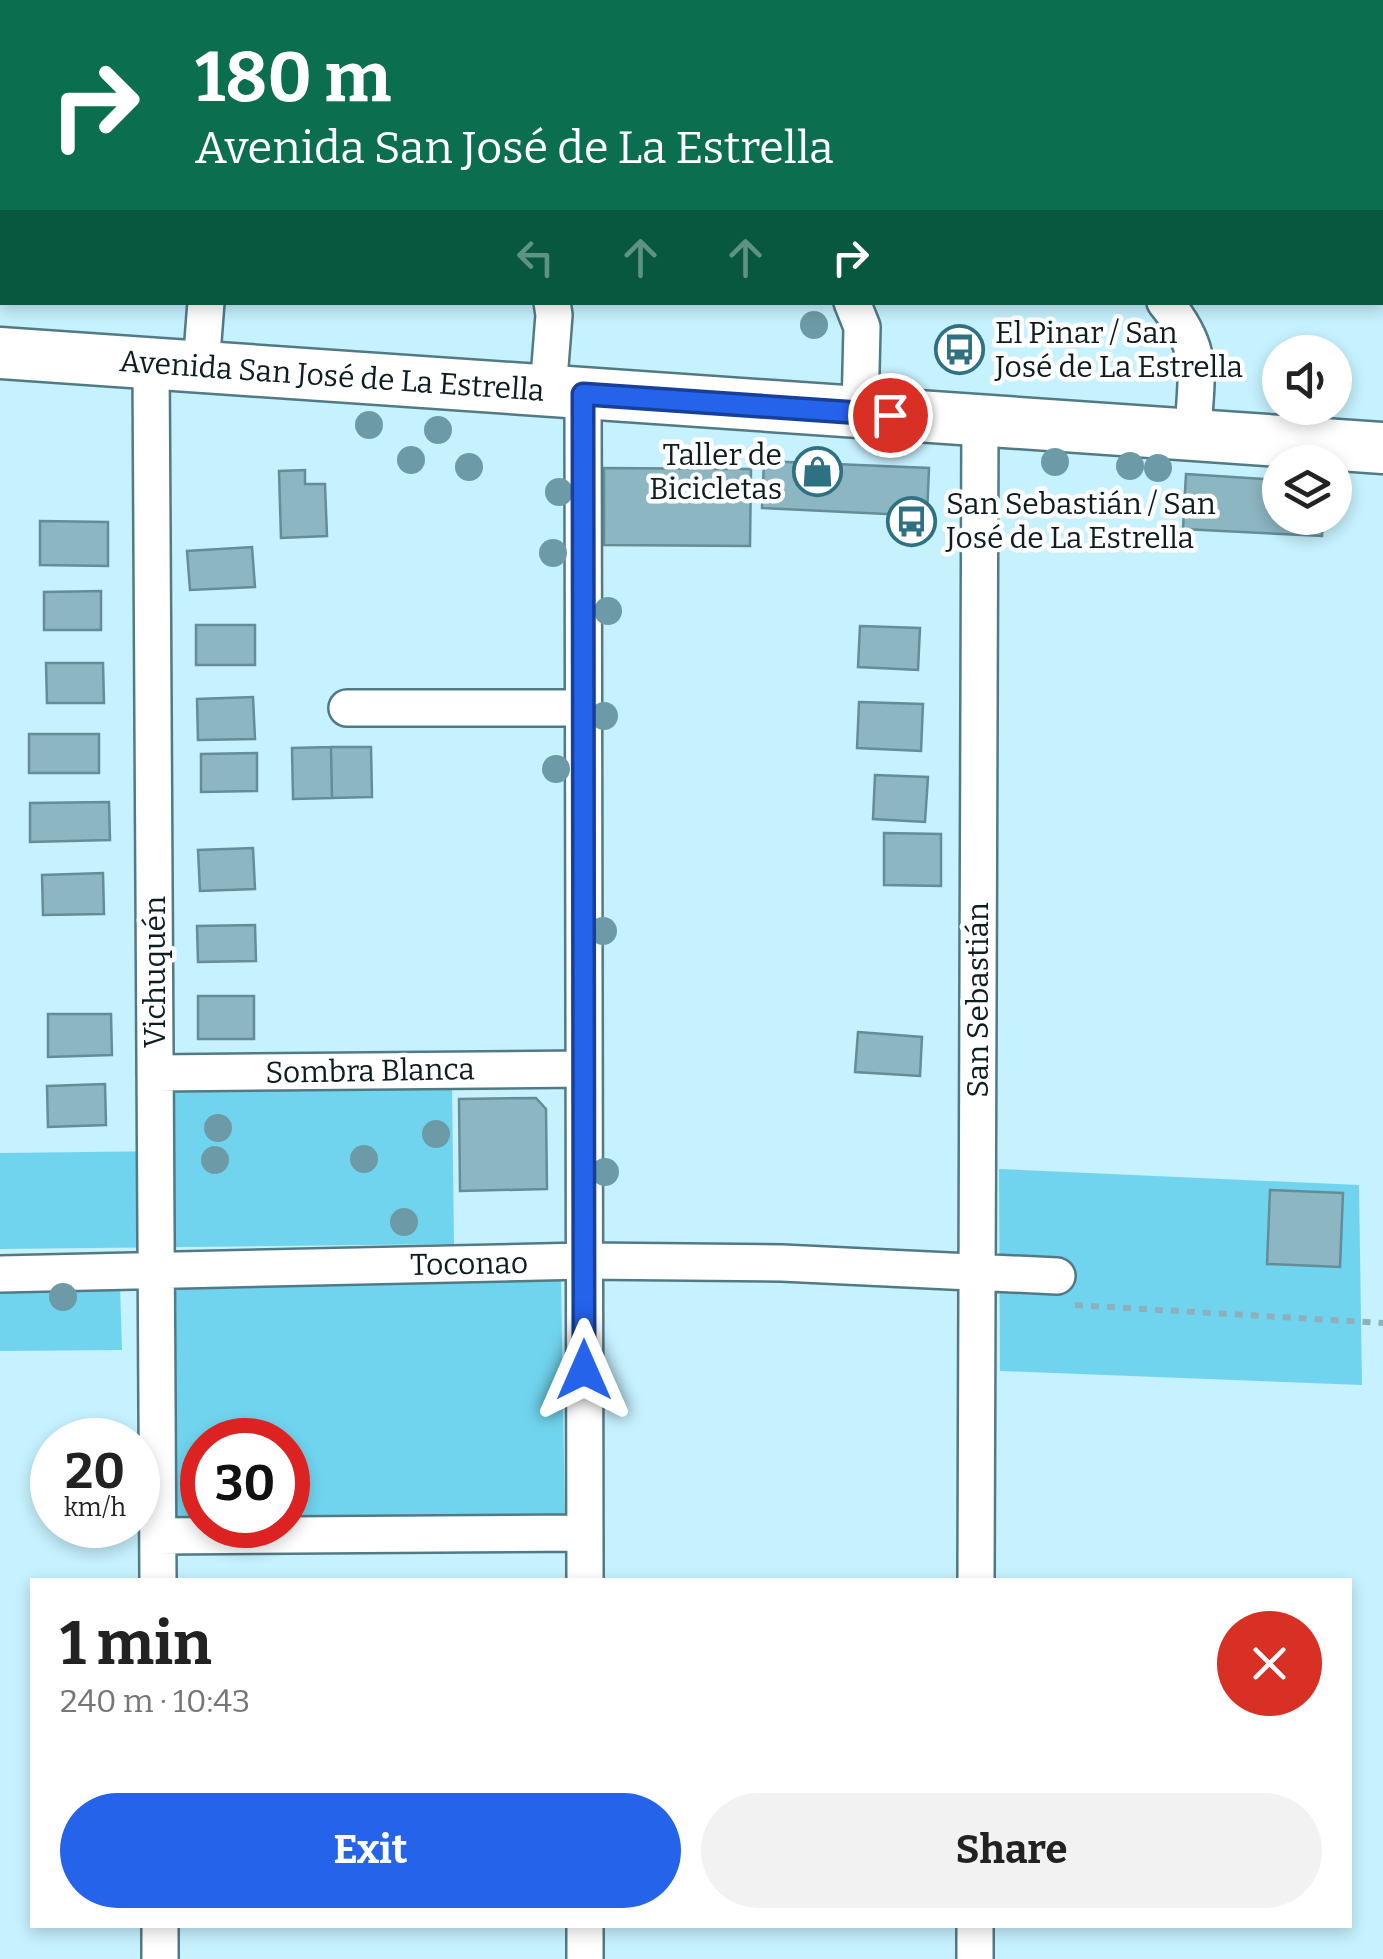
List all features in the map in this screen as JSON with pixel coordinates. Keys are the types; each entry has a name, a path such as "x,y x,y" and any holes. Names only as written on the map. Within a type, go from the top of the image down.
{"main road":[{"name":"Avenida San José de La Estrella","path":"0,352 1383,448"}],"street":[{"path":"201,367 206,305"},
{"path":"552,305 566,392 584,708 584,1578"},
{"path":"853,305 862,327 860,414"},
{"path":"1167,305 1187,330 1195,352 1193,436"},
{"name":"Vichuquén","path":"152,363 157,1418"},
{"name":"San Sebastián","path":"976,1578 980,420"},
{"path":"347,708 584,708"},
{"name":"Sombra Blanca","path":"155,1074 584,1069"},
{"name":"Toconao","path":"0,1274 584,1260 782,1262 978,1273 1066,1290"},
{"path":"160,1536 584,1533"},
{"name":"Vichuquén","path":"158,1548 158,1578"},
{"path":"160,1928 160,1959"},
{"path":"585,1928 585,1959"},
{"path":"975,1928 975,1959"}],"path":[{"path":"1066,1290 1383,1323"}],"shaded area":[{"path":"452,1084 454,1244 0,1249 0,1153 172,1151 172,1087"},
{"path":"999,1169 1359,1185 1362,1385 1000,1371"},
{"path":"561,1280 565,1522 310,1526 310,1418 180,1418 180,1528 175,1528 174,1284"},
{"path":"120,1285 122,1350 0,1351 0,1288"}],"building":[{"path":"764,461 929,468 927,516 762,508"},
{"path":"604,468 751,469 750,546 604,545"},
{"path":"305,470 305,484 325,484 327,536 281,538 279,471"},
{"path":"1186,474 1262,479 1262,533 1183,529"},
{"path":"40,521 108,522 108,566 40,565"},
{"path":"252,547 255,587 190,590 187,551"},
{"path":"101,591 101,630 44,630 44,592"},
{"path":"196,625 255,625 255,665 196,665"},
{"path":"860,626 920,628 918,670 858,667"},
{"path":"46,663 103,663 104,703 47,703"},
{"path":"253,697 255,739 198,740 197,699"},
{"path":"859,702 923,704 921,751 857,748"},
{"path":"29,734 99,734 99,773 29,773"},
{"path":"331,747 332,798 293,799 292,748"},
{"path":"331,747 371,747 372,797 332,798"},
{"path":"257,753 257,791 201,792 201,754"},
{"path":"875,775 928,777 925,822 873,819"},
{"path":"109,802 110,840 30,842 30,803"},
{"path":"884,833 941,834 941,886 884,885"},
{"path":"253,848 255,889 200,891 198,850"},
{"path":"103,873 104,914 43,915 42,875"},
{"path":"255,925 256,961 198,962 197,926"},
{"path":"198,996 254,996 254,1039 198,1039"},
{"path":"48,1014 111,1014 112,1055 48,1057"},
{"path":"858,1032 922,1037 920,1076 855,1072"},
{"path":"105,1084 106,1125 48,1127 47,1086"},
{"path":"536,1098 546,1109 547,1189 460,1191 459,1099"},
{"path":"1270,1190 1343,1193 1340,1267 1267,1264"}],"place":[{"name":"El Pinar / San José de La Estrella","path":"960,350"},
{"name":"Taller de Bicicletas","path":"817,472"},
{"name":"San Sebastián / San José de La Estrella","path":"911,521"}],"route":[{"path":"584,1370 583,394 890,415"}]}
